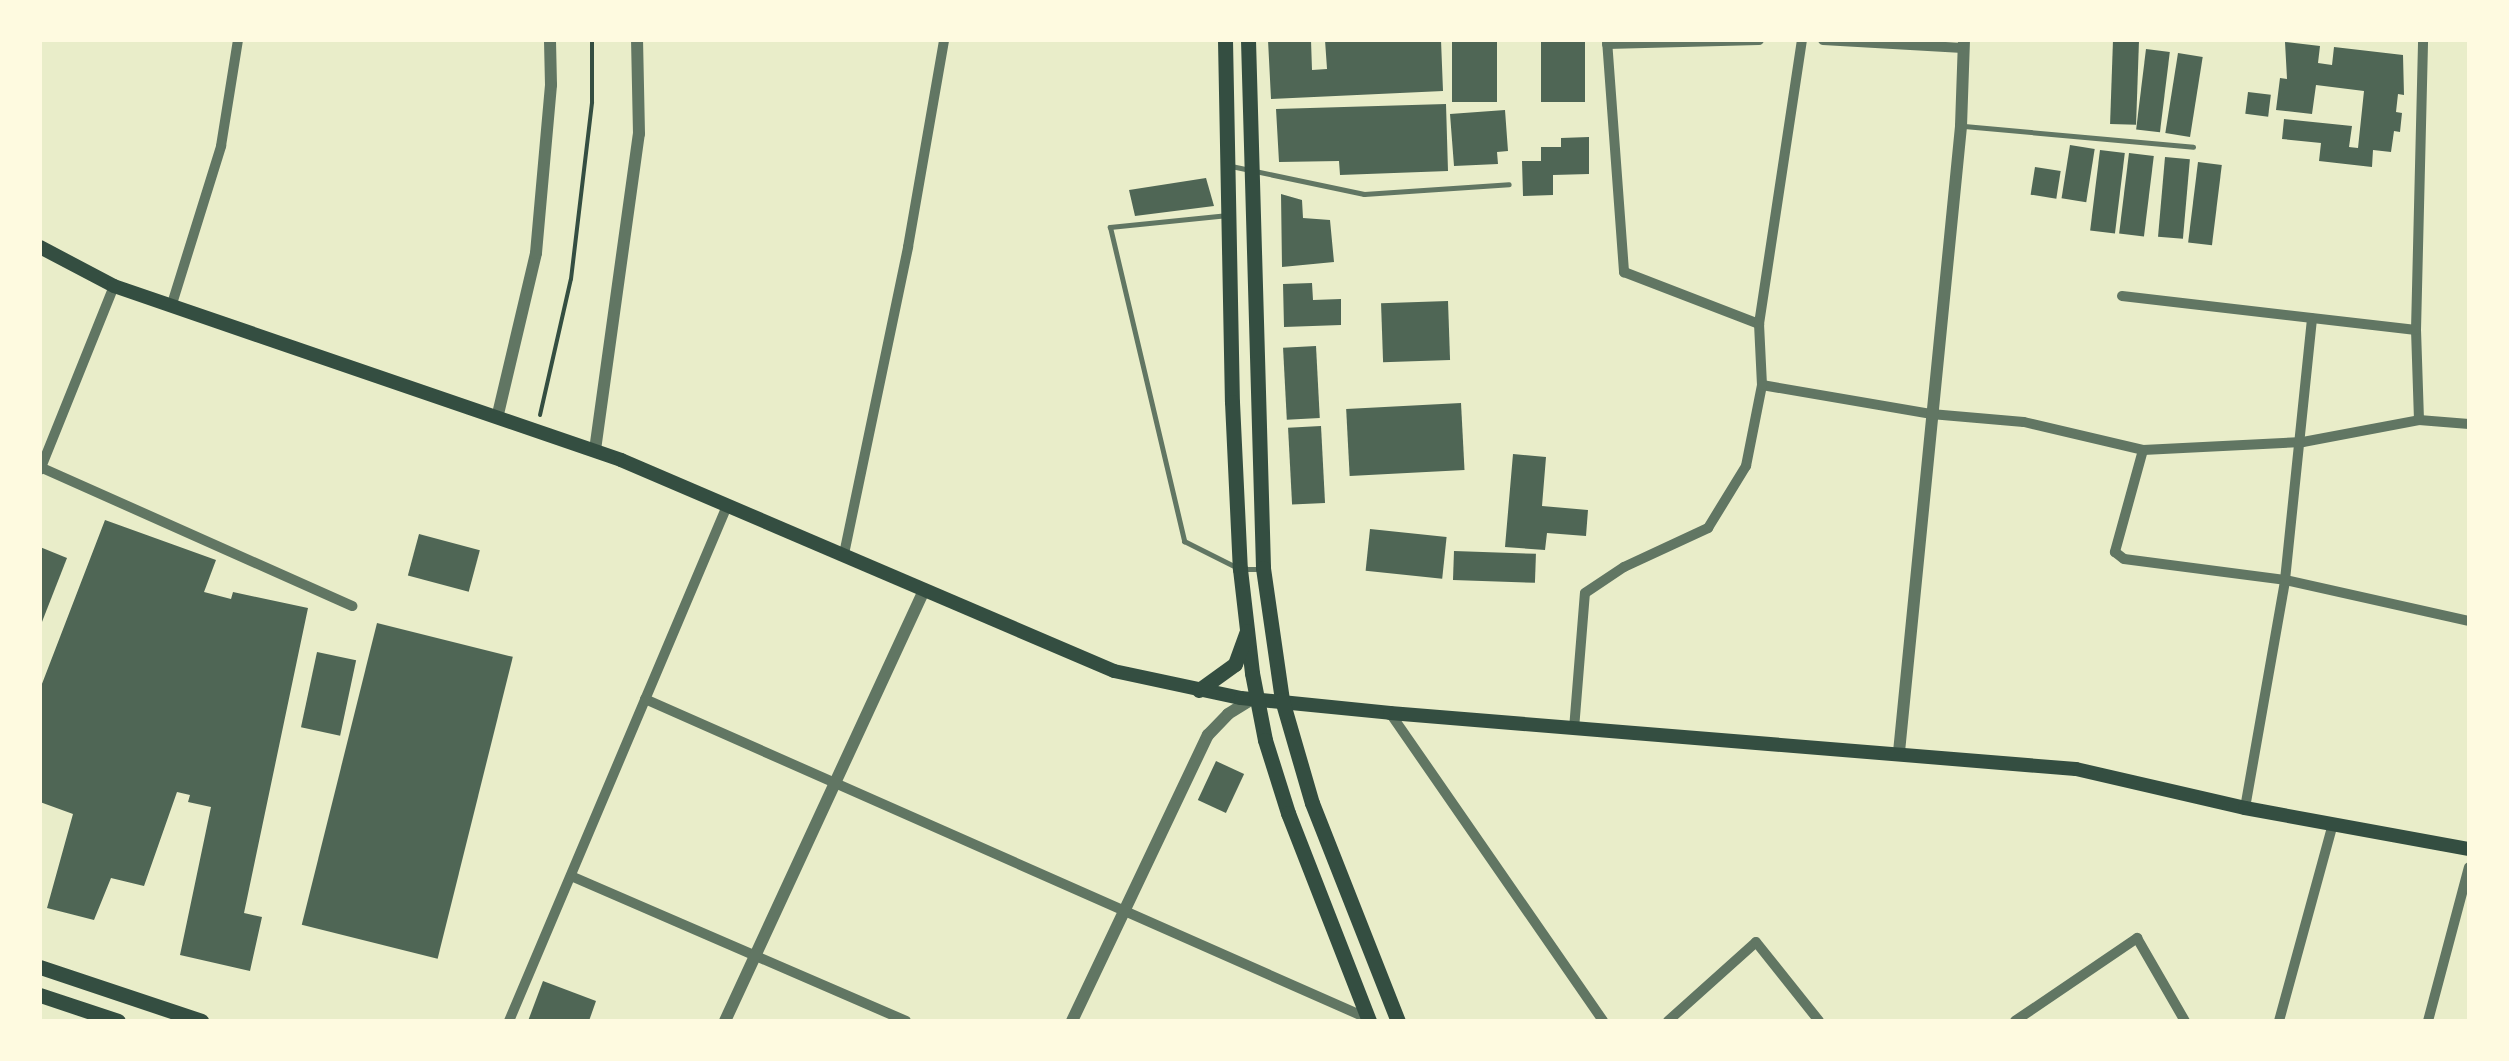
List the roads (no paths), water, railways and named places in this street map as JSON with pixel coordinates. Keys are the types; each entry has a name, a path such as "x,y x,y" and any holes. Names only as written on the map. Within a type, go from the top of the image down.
{"main road":[{"path":"1225,40 1240,570 1256,697 1288,813 1368,1019"},
{"path":"1248,40 1264,568 1282,700 1312,802 1398,1021"},
{"path":"40,247 114,286 595,450 1114,671 1199,690 1390,714 1898,752 2076,770 2245,808 2469,849"},
{"path":"1199,690 1235,664 1248,627"},
{"path":"40,967 201,1021"},
{"path":"40,996 118,1021"}],"street":[{"path":"171,306 221,146 238,40"},
{"path":"498,414 536,252 551,85 550,40"},
{"path":"595,450 639,134 637,40"},
{"path":"844,554 908,247 944,40"},
{"path":"1759,40 1607,42 1624,272 1759,324"},
{"path":"1574,728 1585,593 1624,566 1708,528 1746,466 1762,385 1759,324 1802,40"},
{"path":"1823,40 1964,44 1961,126 1898,752"},
{"path":"2419,420 2416,330 2424,40"},
{"path":"114,286 40,468 352,606"},
{"path":"2122,296 2416,330"},
{"path":"2245,808 2285,580 2303,442 2312,318"},
{"path":"1762,385 1931,414 2024,422 2144,450 2303,442 2419,420 2469,424"},
{"path":"2144,450 2115,552 2124,559 2285,580 2469,621"},
{"path":"510,1021 726,506"},
{"path":"725,1021 924,591"},
{"path":"1072,1021 1208,736 1228,714 1256,697"},
{"path":"645,699 1368,1019"},
{"path":"1390,714 1603,1021"},
{"path":"2279,1021 2333,824"},
{"path":"2428,1021 2469,867"},
{"path":"571,876 906,1021"},
{"path":"2015,1021 2137,938 2185,1021"},
{"path":"1668,1021 1756,942 1820,1021"}],"lane":[{"path":"1961,126 2194,147"},
{"path":"1228,165 1364,194 1509,184"},
{"path":"1230,215 1110,227 1184,540 1240,570 1264,568"}]}
